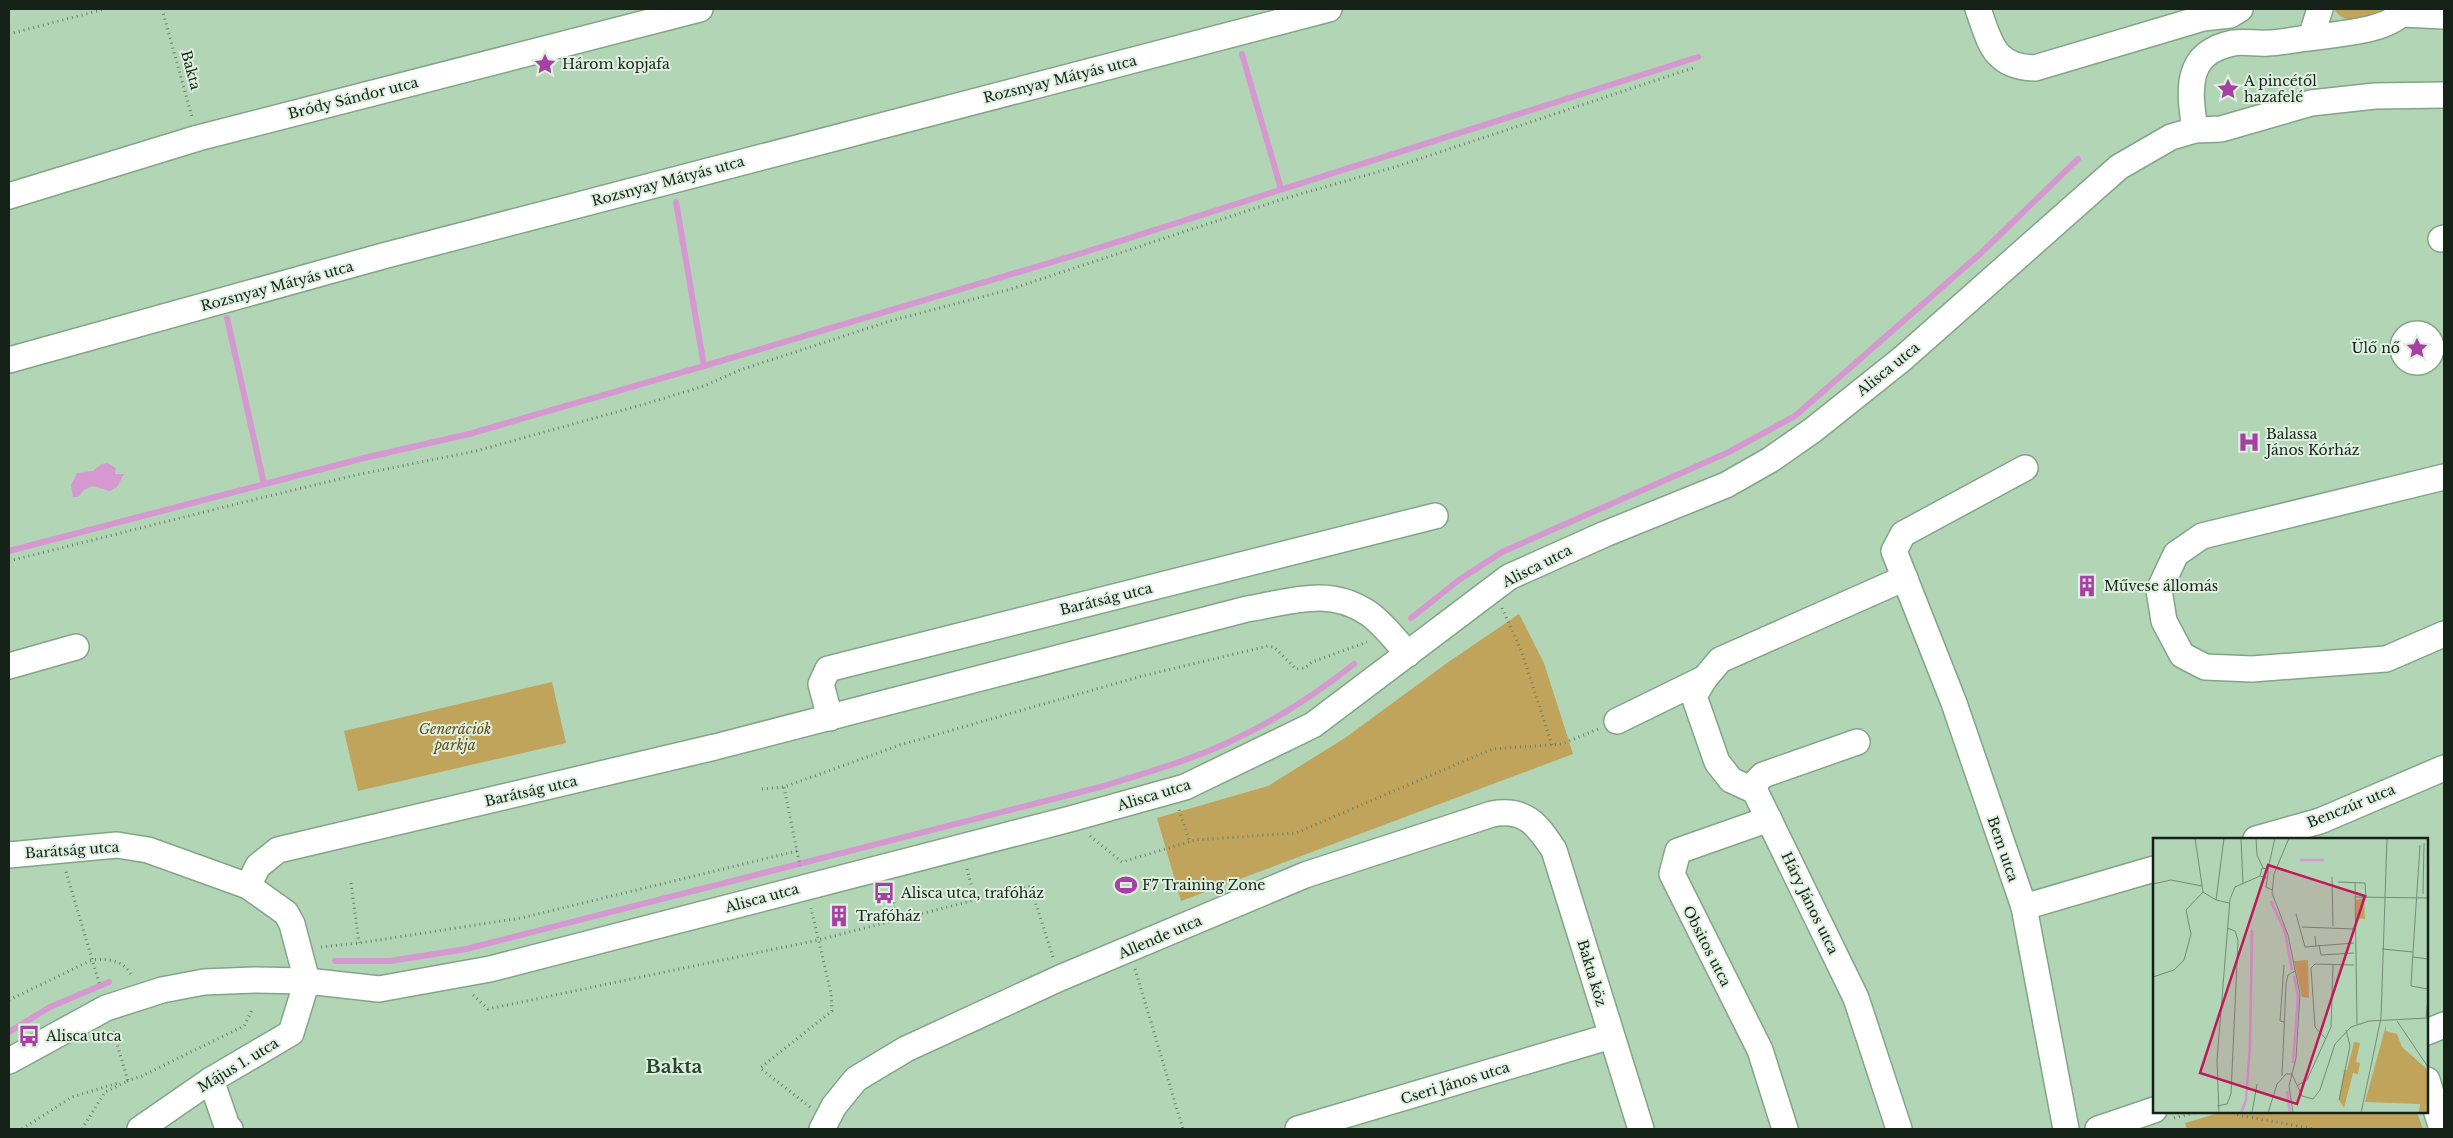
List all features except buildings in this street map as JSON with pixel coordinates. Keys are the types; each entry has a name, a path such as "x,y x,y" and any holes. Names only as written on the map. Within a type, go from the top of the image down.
{"street":[{"name":"Bródy Sándor utca","path":"9,196 198,138 700,9"},
{"name":"Rozsnyay Mátyás utca","path":"9,360 411,249 1329,9"},
{"path":"1978,9 1992,48 2004,62 2018,68 2035,68 2203,18 2230,14 2240,9"},
{"path":"2311,37 2320,9"},
{"path":"2195,130 2190,98 2191,84 2197,64 2204,55 2235,43 2269,44 2371,29 2404,11 2444,16"},
{"name":"Alisca utca","path":"9,1061 106,1008 143,996 204,982 307,981 379,989 452,976 500,966 1070,819 1185,787 1313,725 1509,578 1605,534 1726,485 1770,460 1902,359 2119,167 2171,137 2195,130 2221,129 2311,104 2375,96 2444,95"},
{"name":"Bem utca","path":"2025,468 1903,534 1894,551 1954,703 2024,907 2066,1129"},
{"path":"2444,477 2202,536 2176,554 2159,590 2164,621 2182,655 2205,667 2252,669 2386,659 2444,634"},
{"name":"Barátság utca","path":"830,718 821,684 828,669 1435,516"},
{"path":"1857,742 1763,774 1756,782 1756,791 1731,780 1717,762 1694,696 1705,678 1720,660 1905,578"},
{"name":"Barátság utca","path":"248,886 258,866 278,850 579,780 830,718 1247,609 1322,596 1344,600 1370,614 1408,654"},
{"path":"9,666 76,647"},
{"path":"1617,721 1705,678"},
{"name":"Benczúr utca","path":"2260,838 2320,821 2444,768"},
{"name":"Háry János utca","path":"1756,791 1856,998 1899,1129"},
{"name":"Allende utca","path":"818,1120 834,1106 856,1079 888,1059 1060,978 1305,875 1492,814 1504,812 1520,814 1532,822"},
{"name":"Obsitos utca","path":"1769,819 1678,851 1672,874 1760,1050 1785,1129"},
{"name":"Bakta köz","path":"1532,822 1542,831 1554,850 1641,1129"},
{"name":"Barátság utca","path":"9,855 118,845 148,850 248,886 286,913 292,924 307,981"},
{"path":"2024,907 2153,869"},
{"name":"Május 1. utca","path":"140,1129 211,1080 291,1033 307,981"},
{"path":"2428,1032 2444,1025"},
{"name":"Cseri János utca","path":"1298,1129 1611,1036"},
{"path":"211,1080 227,1126 230,1129"},
{"path":"2428,1083 2442,1129"},
{"path":"2098,1129 2153,1110"}],"path":[{"path":"9,34 105,9"},
{"name":"Bakta","path":"162,9 198,138"},
{"path":"9,561 244,502 476,451 646,404 704,386 740,370 890,321 1008,290 1286,198 1395,167 1696,67"},
{"path":"1494,589 1522,650 1552,745"},
{"path":"762,789 784,787 900,745 1142,676 1268,646 1274,647 1296,669 1304,668 1312,662 1388,634"},
{"path":"1070,819 1122,862 1190,842 1296,833 1492,750 1562,744 1617,721"},
{"path":"299,949 359,943 521,918 797,852 784,787"},
{"path":"1186,833 1190,842"},
{"path":"961,846 975,900"},
{"path":"59,850 98,979"},
{"path":"885,866 898,919"},
{"path":"351,882 359,943"},
{"path":"806,886 831,994 832,1011 760,1068 818,1120"},
{"path":"452,976 488,1009 818,940 1030,886 1060,978"},
{"path":"1130,950 1183,1129"},
{"path":"9,1000 92,960 105,959 119,962 128,969 143,996"},
{"path":"106,1008 128,1080"},
{"path":"22,1129 72,1097 142,1076 244,1026 252,1008"},
{"path":"82,1129 105,1092 128,1080"},
{"path":"2235,1113 2314,1129"}],"green space":[{"path":"2334,9 2388,9 2374,17 2352,21 2339,15"},
{"path":"1519,614 1544,663 1573,754 1181,901 1157,818 1268,786 1345,738 1447,663"},
{"name":"Generációk parkja","path":"552,682 566,743 358,791 344,731"},
{"path":"2219,1113 2417,1113 2423,1129 2187,1129 2185,1123"}],"shaded area":[{"path":"107,463 116,468 115,474 124,474 117,487 110,491 92,486 84,490 78,497 73,497 71,485 77,473 93,471 102,464"}],"waterway":[{"path":"1242,54 1281,189"},
{"path":"9,551 364,458 469,434 704,366 1079,254 1698,57"},
{"path":"1411,618 1459,580 1502,552 1729,452 1795,416 1981,253 2078,159"},
{"path":"676,202 704,366"},
{"path":"227,318 264,484"},
{"path":"335,961 390,961 466,949 1104,786 1182,761 1244,735 1293,707 1354,664"},
{"path":"9,1032 50,1007 109,982"}],"place":[{"name":"Három kopjafa","path":"545,64"},
{"name":"A pincétől hazafelé","path":"2228,89"},
{"name":"Ülő nő","path":"2417,348"},
{"name":"Balassa János Kórház","path":"2249,442"},
{"name":"Művese állomás","path":"2087,586"},
{"name":"F7 Training Zone","path":"1126,885"},
{"name":"Alisca utca, trafóház","path":"884,893"},
{"name":"Trafóház","path":"839,916"},
{"name":"Alisca utca","path":"29,1036"}],"district":[{"name":"Bakta","path":"674,1066"}]}
